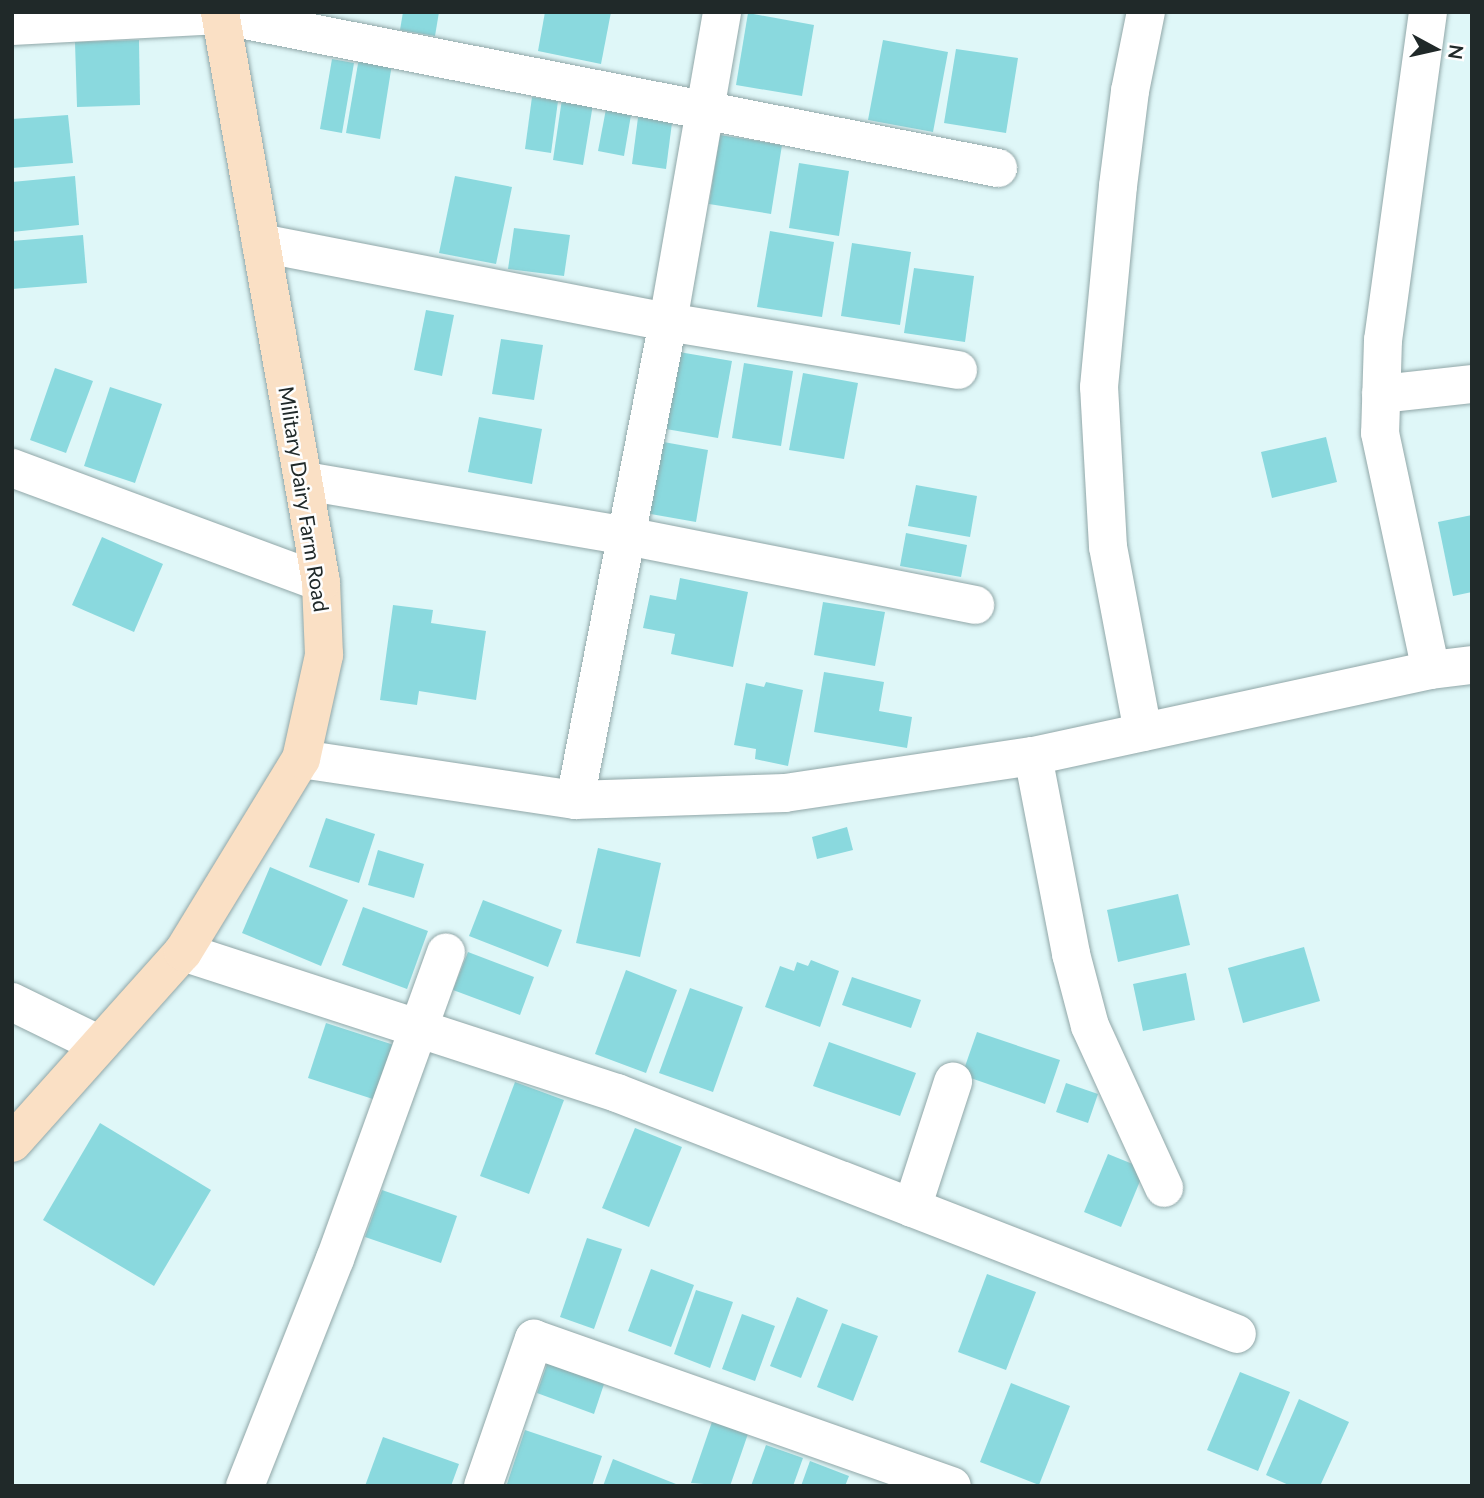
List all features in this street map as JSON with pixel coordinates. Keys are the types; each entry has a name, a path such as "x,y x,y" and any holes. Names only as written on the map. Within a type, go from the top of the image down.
{"main road":[{"name":"Military Dairy Farm Road","path":"12,1143 183,951 301,759 324,655 321,582 305,481 220,14"}],"street":[{"path":"575,800 668,322 722,12"},
{"path":"1143,732 1108,547 1099,387 1118,186 1130,91 1146,12"},
{"path":"1428,12 1382,340 1380,433 1431,670"},
{"path":"12,26 220,14 998,168"},
{"path":"261,243 668,322 958,370"},
{"path":"1381,394 1472,384"},
{"path":"12,467 321,582"},
{"path":"305,481 627,536 975,605"},
{"path":"301,759 575,800 785,793 1033,756 1431,670 1472,665"},
{"path":"1033,756 1071,954 1090,1026 1164,1188"},
{"path":"183,951 617,1093 1237,1334"},
{"path":"245,1486 335,1259 446,952"},
{"path":"12,1002 98,1044"},
{"path":"912,1208 953,1082"},
{"path":"483,1486 534,1339 952,1486"}],"building":[{"path":"403,12 439,12 435,36 400,30"},
{"path":"545,12 611,12 601,64 538,51"},
{"path":"748,13 814,25 802,96 736,85"},
{"path":"139,40 140,105 77,107 75,42"},
{"path":"883,40 948,52 933,132 868,120"},
{"path":"956,49 1018,58 1006,133 944,123"},
{"path":"359,58 392,64 380,139 346,133"},
{"path":"332,59 354,63 342,133 320,129"},
{"path":"532,97 558,101 551,153 525,149"},
{"path":"562,99 593,104 583,165 553,160"},
{"path":"607,104 632,109 624,156 598,151"},
{"path":"639,110 673,115 666,169 632,164"},
{"path":"68,115 73,163 12,168 12,119"},
{"path":"720,135 782,145 771,214 709,204"},
{"path":"799,163 849,171 839,236 789,228"},
{"path":"75,176 79,225 12,232 12,182"},
{"path":"455,176 512,187 496,264 439,253"},
{"path":"514,228 570,235 564,276 508,269"},
{"path":"770,231 834,242 822,317 757,307"},
{"path":"83,235 87,283 12,289 12,241"},
{"path":"852,243 911,252 900,325 841,316"},
{"path":"914,268 974,276 965,342 904,333"},
{"path":"426,310 454,315 442,376 414,370"},
{"path":"501,339 543,345 534,400 492,394"},
{"path":"679,352 732,361 718,438 666,429"},
{"path":"744,363 793,371 781,446 732,438"},
{"path":"55,368 93,381 66,453 30,440"},
{"path":"803,373 858,383 844,459 789,450"},
{"path":"110,387 162,404 135,483 84,466"},
{"path":"479,417 542,429 532,484 468,472"},
{"path":"1326,437 1337,482 1272,498 1261,452"},
{"path":"658,441 708,450 696,522 645,513"},
{"path":"916,485 977,496 970,537 908,526"},
{"path":"1472,515 1472,592 1453,596 1438,522"},
{"path":"906,533 967,545 961,577 900,566"},
{"path":"102,537 163,564 134,632 72,605"},
{"path":"680,578 748,592 733,667 671,654 675,634 643,628 650,595 676,600"},
{"path":"823,602 885,612 875,666 814,655"},
{"path":"393,605 433,610 431,623 486,631 476,700 419,691 417,705 380,700"},
{"path":"824,672 884,682 879,711 912,717 907,748 814,732"},
{"path":"766,682 803,690 788,766 755,759 756,749 734,745 746,683 764,687"},
{"path":"326,818 375,834 359,883 309,867"},
{"path":"847,827 853,850 817,859 812,837"},
{"path":"598,848 661,863 640,957 576,943"},
{"path":"378,850 424,864 414,898 368,885"},
{"path":"270,867 348,900 321,966 242,933"},
{"path":"1178,894 1190,945 1118,962 1107,910"},
{"path":"483,900 562,930 548,967 469,936"},
{"path":"363,907 428,931 407,989 342,965"},
{"path":"1304,947 1320,1001 1243,1023 1228,968"},
{"path":"468,952 534,977 520,1015 453,990"},
{"path":"811,960 839,971 820,1027 765,1007 780,966 794,971 797,962 808,966"},
{"path":"626,970 677,990 646,1073 595,1054"},
{"path":"1186,973 1195,1020 1143,1031 1133,984"},
{"path":"852,977 921,1000 911,1028 842,1005"},
{"path":"690,988 743,1007 713,1092 659,1073"},
{"path":"326,1023 397,1046 379,1101 308,1078"},
{"path":"977,1032 1060,1060 1045,1104 962,1075"},
{"path":"829,1042 916,1073 900,1116 813,1086"},
{"path":"515,1082 564,1100 529,1194 480,1176"},
{"path":"1066,1083 1098,1094 1088,1123 1056,1112"},
{"path":"100,1123 211,1190 154,1286 43,1220"},
{"path":"635,1128 682,1147 649,1227 602,1208"},
{"path":"1108,1154 1145,1169 1121,1227 1084,1212"},
{"path":"382,1190 457,1216 441,1263 365,1237"},
{"path":"587,1238 622,1249 594,1329 560,1317"},
{"path":"651,1269 694,1285 671,1347 628,1331"},
{"path":"987,1274 1036,1292 1006,1370 958,1352"},
{"path":"696,1290 733,1302 710,1368 674,1354"},
{"path":"797,1297 828,1310 801,1378 770,1366"},
{"path":"742,1314 775,1326 755,1381 722,1369"},
{"path":"842,1323 878,1336 853,1401 817,1387"},
{"path":"550,1356 607,1375 594,1414 537,1393"},
{"path":"1240,1372 1290,1392 1258,1471 1207,1450"},
{"path":"1011,1383 1070,1406 1039,1485 980,1462"},
{"path":"1299,1399 1349,1422 1320,1486 1291,1486 1266,1475"},
{"path":"714,1416 750,1428 730,1486 691,1483"},
{"path":"525,1430 602,1456 592,1486 507,1484"},
{"path":"383,1437 459,1464 451,1486 365,1486"},
{"path":"766,1445 803,1458 793,1486 751,1486"},
{"path":"613,1459 681,1486 603,1486"},
{"path":"810,1461 849,1476 845,1486 801,1486"}]}
